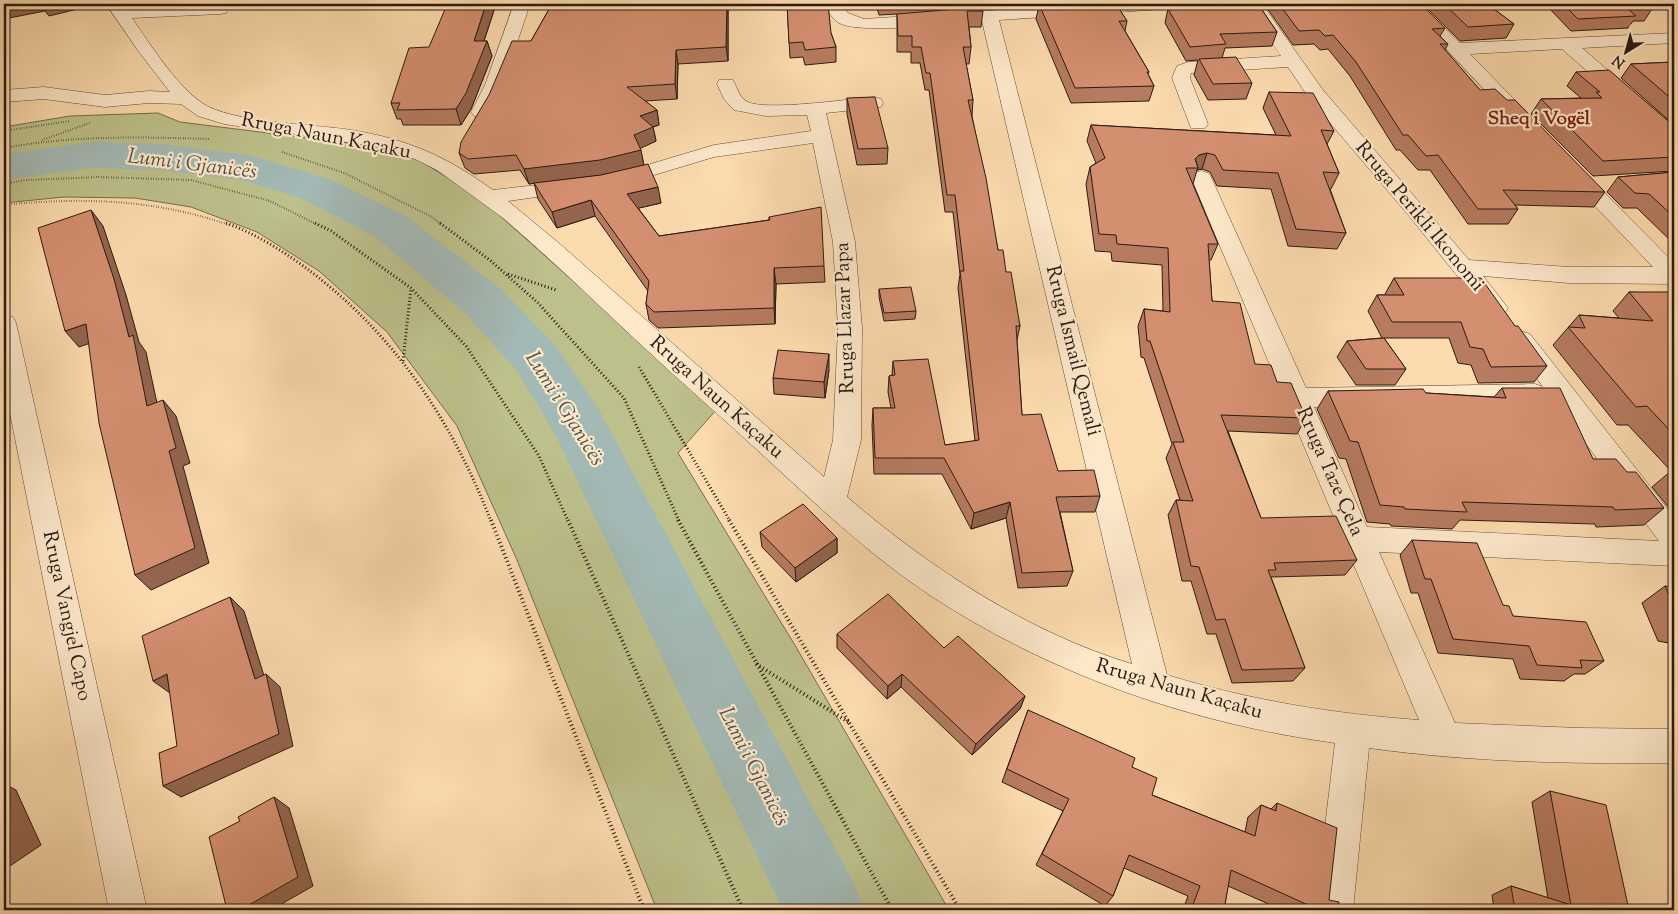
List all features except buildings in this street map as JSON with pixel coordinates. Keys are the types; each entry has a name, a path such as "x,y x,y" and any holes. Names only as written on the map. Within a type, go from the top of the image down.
{"street":[{"path":"474,127 494,85 522,4"},
{"path":"834,4 838,15 853,22 880,23 952,11 989,15 1163,4"},
{"name":"Rruga Perikli Ikonomi","path":"1254,4 1293,61 1341,125 1418,211 1564,394 1674,538"},
{"path":"1412,4 1531,128"},
{"name":"Rruga Naun Kaçaku","path":"117,9 220,9"},
{"name":"Rruga Naun Kaçaku","path":"117,9 161,71 193,106 217,116 384,143 451,162 488,197 532,231 644,334 832,501 880,541 943,588 999,621 1084,664 1154,688 1213,705 1318,726 1445,740 1533,746 1674,746"},
{"name":"Rruga Ismail Qemali","path":"989,15 1154,688"},
{"path":"1455,49 1674,38"},
{"path":"1567,44 1674,138"},
{"path":"1198,124 1181,78 1183,70 1188,67 1293,61"},
{"path":"726,84 734,100 742,106 752,109 777,110 874,103"},
{"path":"4,96 44,93 104,101 149,96 187,99"},
{"name":"Rruga Llazar Papa","path":"815,107 844,242 850,328 848,440 832,501"},
{"path":"488,197 594,185 646,174 697,155 728,148 822,136"},
{"path":"1558,156 1673,276"},
{"name":"Rruga Taze Çela","path":"1201,177 1445,740"},
{"path":"1586,185 1616,183"},
{"path":"1463,267 1569,276 1673,276"},
{"name":"Rruga Vangjel Capo","path":"4,322 128,910"},
{"path":"1296,398 1438,394 1564,394"},
{"path":"1358,539 1674,554"},
{"path":"1334,910 1354,731"}],"path":[{"path":"37,142 91,121 82,119"},
{"path":"4,130 72,121"},
{"path":"4,148 37,142 110,136 211,140"},
{"path":"279,151 344,173 432,217 505,273 538,303 624,398 674,513 892,910"},
{"path":"4,184 26,180 99,177 191,180 270,201 331,231 411,288 466,346 539,456 743,910"},
{"path":"4,205 86,199 144,203 192,212 239,229 290,257 322,280 362,316 403,361 441,415 476,482 644,910"},
{"path":"505,273 560,291"},
{"path":"403,361 411,288"},
{"path":"633,360 960,910"},
{"path":"755,663 850,724"}],"green space":[{"path":"158,113 180,122 380,147 411,155 480,198 717,409 678,453 796,647 949,910 657,910 517,560 457,426 387,332 319,271 257,232 191,207 135,198 64,197 4,203 4,127 70,116"}],"waterway":[{"name":"Lumi i Gjanicës","path":"4,167 92,155 160,157 249,168 316,189 390,226 484,302 536,358 579,425 825,910"}],"district":[{"name":"Sheq i Vogël","path":"1539,119"}]}
